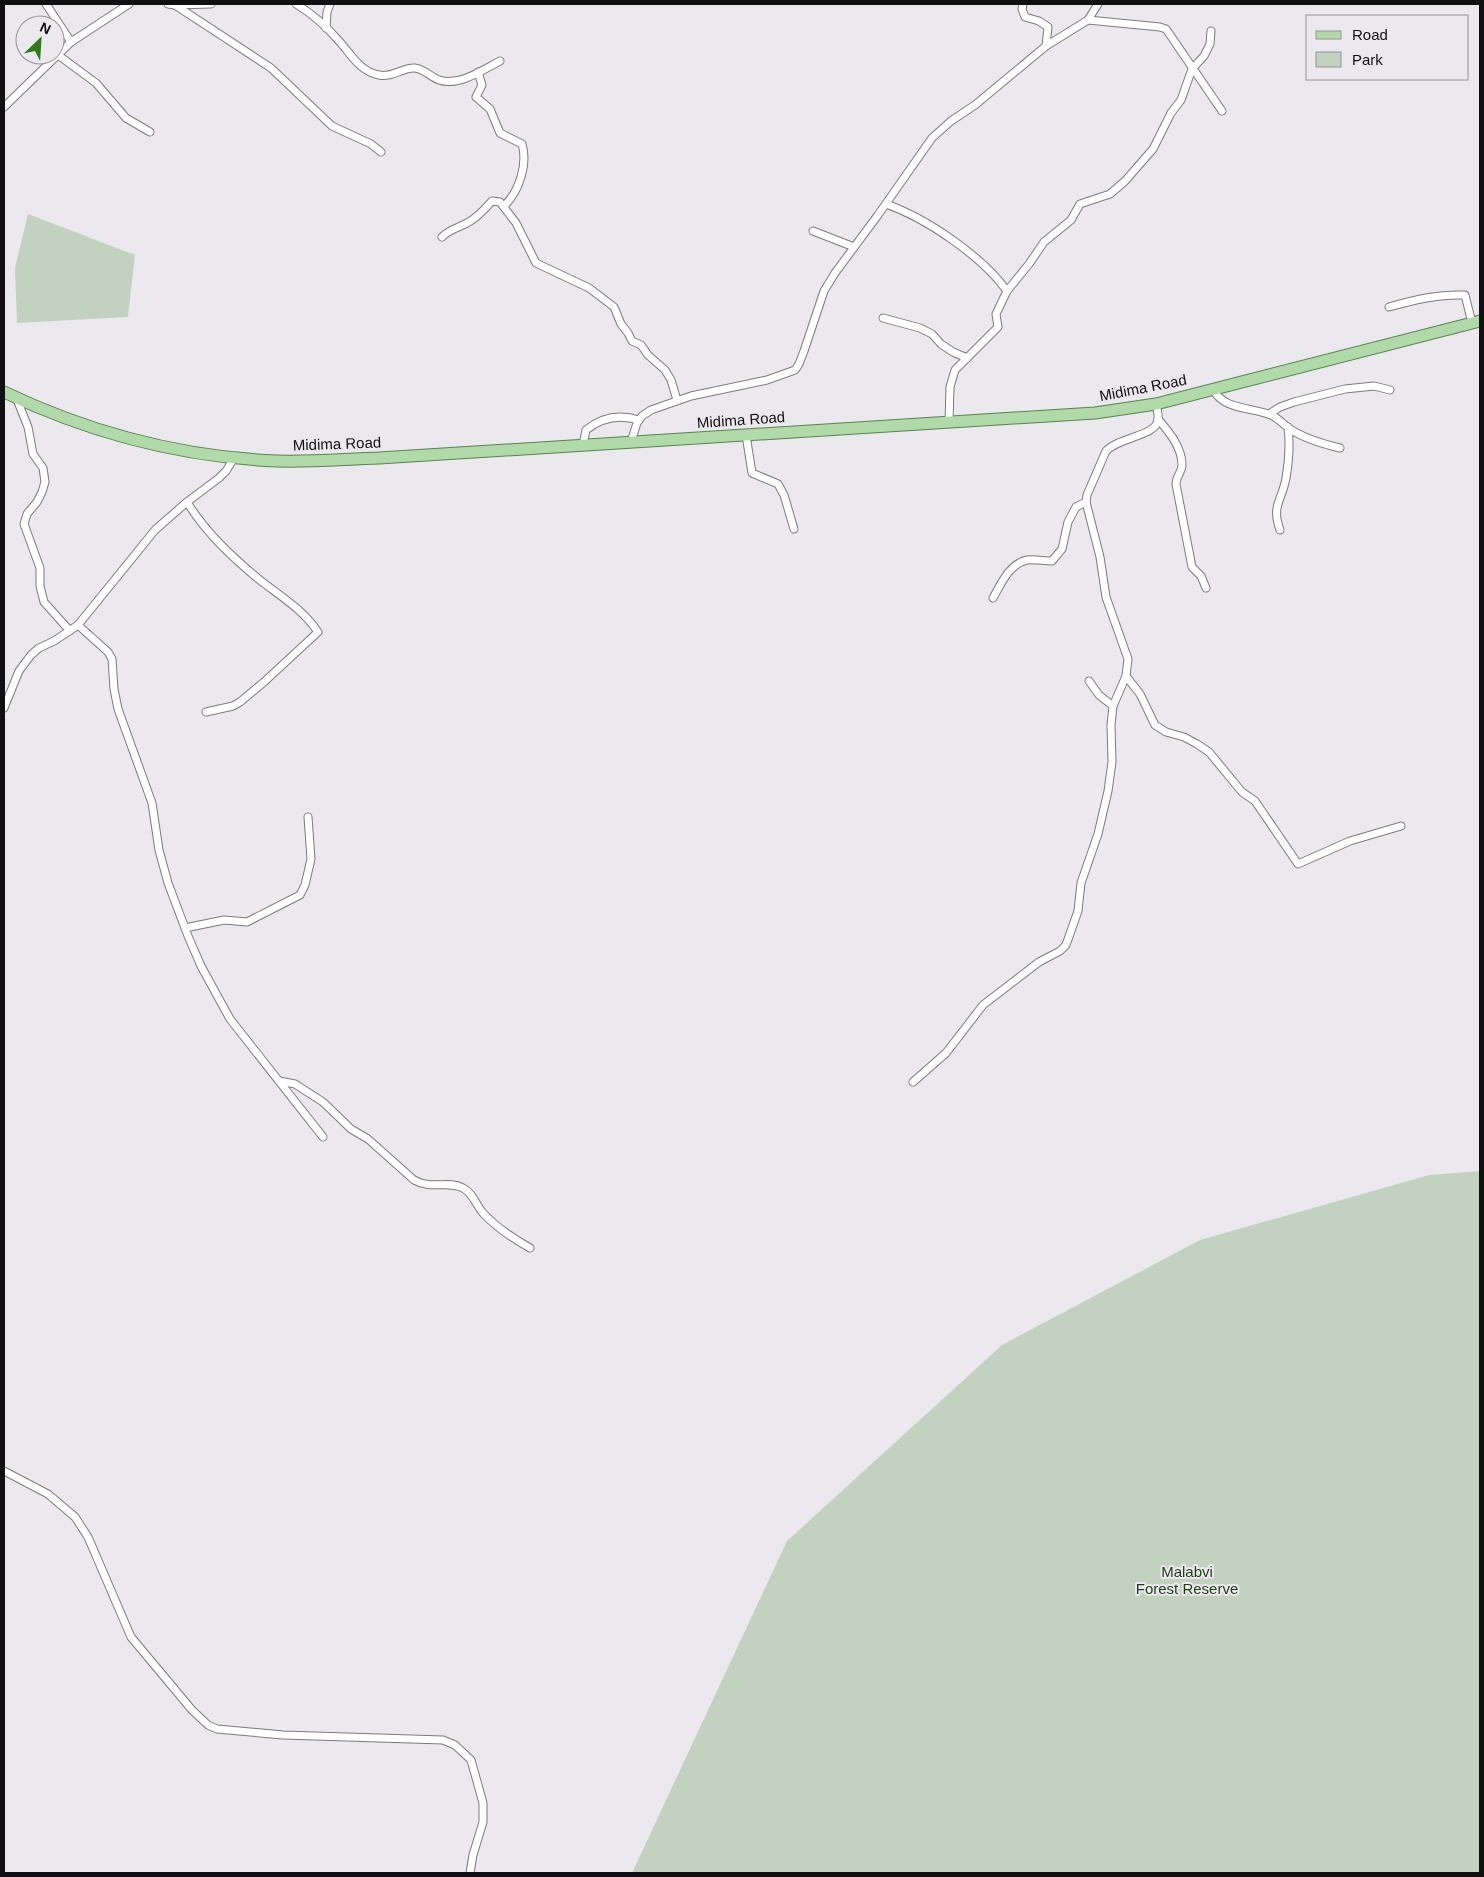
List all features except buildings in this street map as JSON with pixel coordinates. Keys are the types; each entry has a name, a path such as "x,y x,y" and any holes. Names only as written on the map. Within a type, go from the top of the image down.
{"main road":[{"name":"Midima Road","path":"4,392 88,427 187,452 278,461 344,459 1096,413 1156,404 1370,351 1476,322"}],"street":[{"path":"46,4 71,42"},
{"path":"65,48 71,42 130,4"},
{"path":"171,5 210,4"},
{"path":"296,4 326,28 360,66 370,73 381,76 414,68 420,69 440,80 447,81 463,79 500,62"},
{"path":"326,28 327,12 330,4"},
{"path":"1023,4 1022,9 1025,17 1048,26 1046,46"},
{"path":"631,442 639,420 651,410 677,400 767,380 794,370 799,364 824,291 834,272 886,204 932,138 1046,46 1088,20 1098,4"},
{"path":"171,5 271,68 332,126 371,144 381,152"},
{"path":"1088,20 1166,29 1222,111"},
{"path":"949,423 950,387 955,370 998,327 996,314 1007,291 1044,242 1071,220 1080,204 1110,194 1154,149 1171,113 1181,100 1192,69 1204,56 1210,44 1211,31"},
{"path":"65,60 96,83 126,118 150,132"},
{"path":"4,107 48,65"},
{"path":"478,72 482,86 476,97 490,109 500,133 517,140 524,149 524,163 519,182 504,206"},
{"path":"442,238 449,230 466,224 473,219 492,201 500,202 523,236 536,263 589,288 614,307 621,324 632,341 641,346 648,355 666,370 677,400"},
{"path":"886,204 907,211 953,241 986,267 1007,291"},
{"path":"813,232 854,247"},
{"path":"1389,307 1430,297 1465,294 1476,322"},
{"path":"883,318 920,328 932,334 947,348 967,358"},
{"path":"1269,414 1280,407 1294,402 1345,389 1374,386 1390,390"},
{"path":"1213,389 1217,397 1233,405 1269,414 1316,442 1340,448"},
{"path":"16,397 28,428 33,454 43,468 45,482 37,502 26,514 24,524 40,568 40,586 44,602 70,631"},
{"path":"913,1082 946,1053 983,1005 1039,962 1060,951 1066,945 1078,911 1081,883 1098,834 1108,791 1112,762 1113,706 1126,676 1128,659 1106,597 1100,558 1086,502 1087,495 1106,451 1111,446 1120,441 1151,431 1156,426 1158,419 1156,404"},
{"path":"583,445 586,430 600,420 625,417 639,420"},
{"path":"1158,419 1175,441 1180,454 1182,467 1176,478 1176,484 1189,552 1192,567 1200,576 1206,588"},
{"path":"1280,530 1276,510 1277,501 1283,492 1287,473 1288,427"},
{"path":"746,435 752,473 778,484 784,495 794,529"},
{"path":"4,708 19,671 31,654 70,631 78,624 155,530 187,502 219,478 234,458"},
{"path":"187,502 220,545 259,579 292,603 318,632 240,702 233,706 206,712"},
{"path":"993,598 1007,574 1017,565 1027,560 1052,561 1062,549 1068,522 1076,507 1086,502"},
{"path":"78,624 108,652 112,659 114,689 118,709 152,803 159,850 168,883 185,928 222,1006 249,1045 323,1137"},
{"path":"1126,676 1140,694 1156,725 1166,732 1197,744 1209,752 1235,785 1255,802 1298,864 1350,840 1401,826"},
{"path":"1089,681 1099,695 1113,706"},
{"path":"185,928 224,920 247,922 300,894 305,885 311,859 308,817"},
{"path":"279,1081 295,1084 323,1102 351,1130 368,1138 414,1180 423,1185 454,1185 466,1190 499,1229 530,1248"},
{"path":"4,1470 48,1494 75,1517 88,1537 130,1637 192,1710 208,1725 218,1729 283,1736 443,1740 461,1749 471,1760 484,1808 483,1822 473,1855 470,1873"}],"green space":[{"path":"28,214 135,255 128,317 17,323 15,268"},
{"name":"Malabvi Forest Reserve","path":"1480,1171 1480,1873 632,1873 787,1541 1002,1345 1200,1240 1429,1175"}]}
